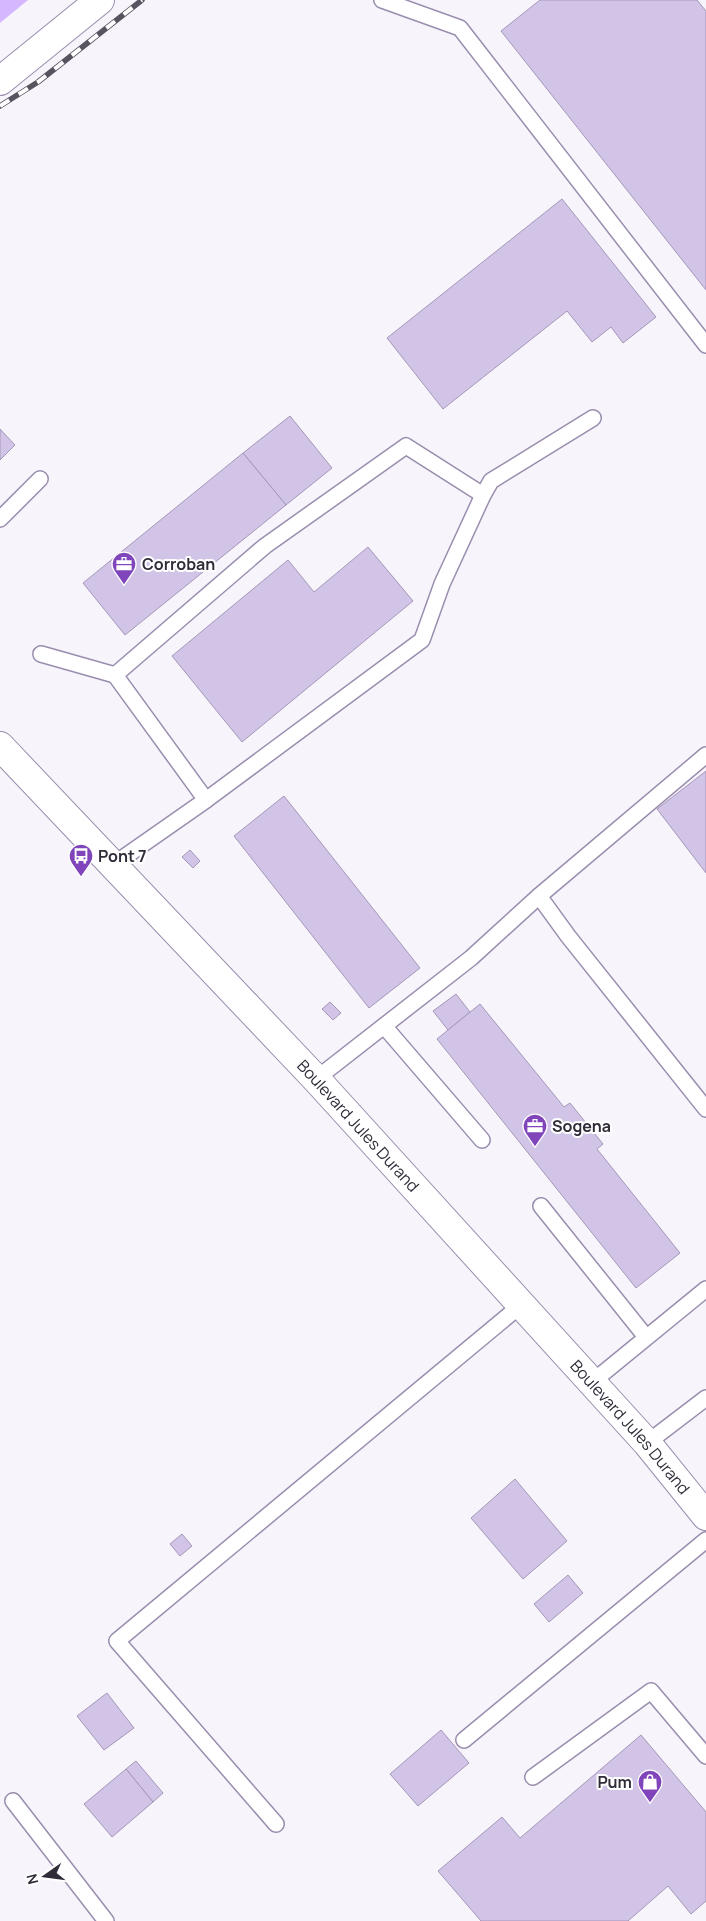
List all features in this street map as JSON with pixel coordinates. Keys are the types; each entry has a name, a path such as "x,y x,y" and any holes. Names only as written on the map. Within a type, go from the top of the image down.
{"main road":[{"path":"0,81 100,0"},
{"name":"Boulevard Jules Durand","path":"0,746 316,1079 646,1443 706,1516"}],"lane":[{"path":"382,0 460,28 706,345"},
{"path":"113,865 206,800 422,640 442,584 483,495 491,482 593,418"},
{"path":"115,675 265,546 406,446 483,495"},
{"path":"0,519 40,479"},
{"path":"40,654 115,675 206,800"},
{"path":"316,1079 470,958 539,896 706,755"},
{"path":"539,896 568,936 706,1109"},
{"path":"384,1026 482,1140"},
{"path":"541,1206 646,1337"},
{"path":"591,1383 706,1289"},
{"path":"276,1824 117,1641 521,1305"},
{"path":"646,1443 706,1398"},
{"path":"464,1740 706,1540"},
{"path":"533,1777 651,1691 706,1756"},
{"path":"13,1801 106,1921"}],"shaded area":[{"path":"0,0 28,0 0,23"}],"building":[{"path":"540,0 697,0 706,11 706,290 501,31"},
{"path":"562,199 656,317 623,343 611,327 592,342 567,311 443,409 387,338"},
{"path":"290,416 332,468 286,505 243,453"},
{"path":"0,429 15,445 0,460"},
{"path":"243,453 286,505 125,635 83,583"},
{"path":"368,547 413,601 242,742 172,656 288,560 314,592"},
{"path":"706,771 706,873 657,809"},
{"path":"284,796 420,968 369,1008 234,836"},
{"path":"190,850 200,861 193,868 182,857"},
{"path":"456,994 470,1012 448,1030 433,1011"},
{"path":"330,1002 341,1013 333,1020 322,1009"},
{"path":"480,1004 564,1107 570,1103 603,1144 597,1149 680,1253 636,1288 437,1039"},
{"path":"515,1479 567,1541 523,1579 471,1518"},
{"path":"182,1534 192,1546 180,1556 170,1544"},
{"path":"568,1575 583,1593 549,1622 534,1604"},
{"path":"107,1693 134,1728 104,1750 77,1716"},
{"path":"441,1730 469,1763 418,1806 390,1774"},
{"path":"641,1735 706,1812 706,1901 691,1914 668,1886 628,1921 481,1921 438,1871 502,1817 520,1838"},
{"path":"136,1761 163,1793 153,1802 126,1769"},
{"path":"126,1769 153,1802 112,1837 84,1804"}],"railway":[{"path":"0,106 38,82 142,0"}],"place":[{"name":"Corroban","path":"124,585"},
{"name":"Pont 7","path":"81,877"},
{"name":"Sogena","path":"535,1147"},
{"name":"Pum","path":"650,1803"}]}
